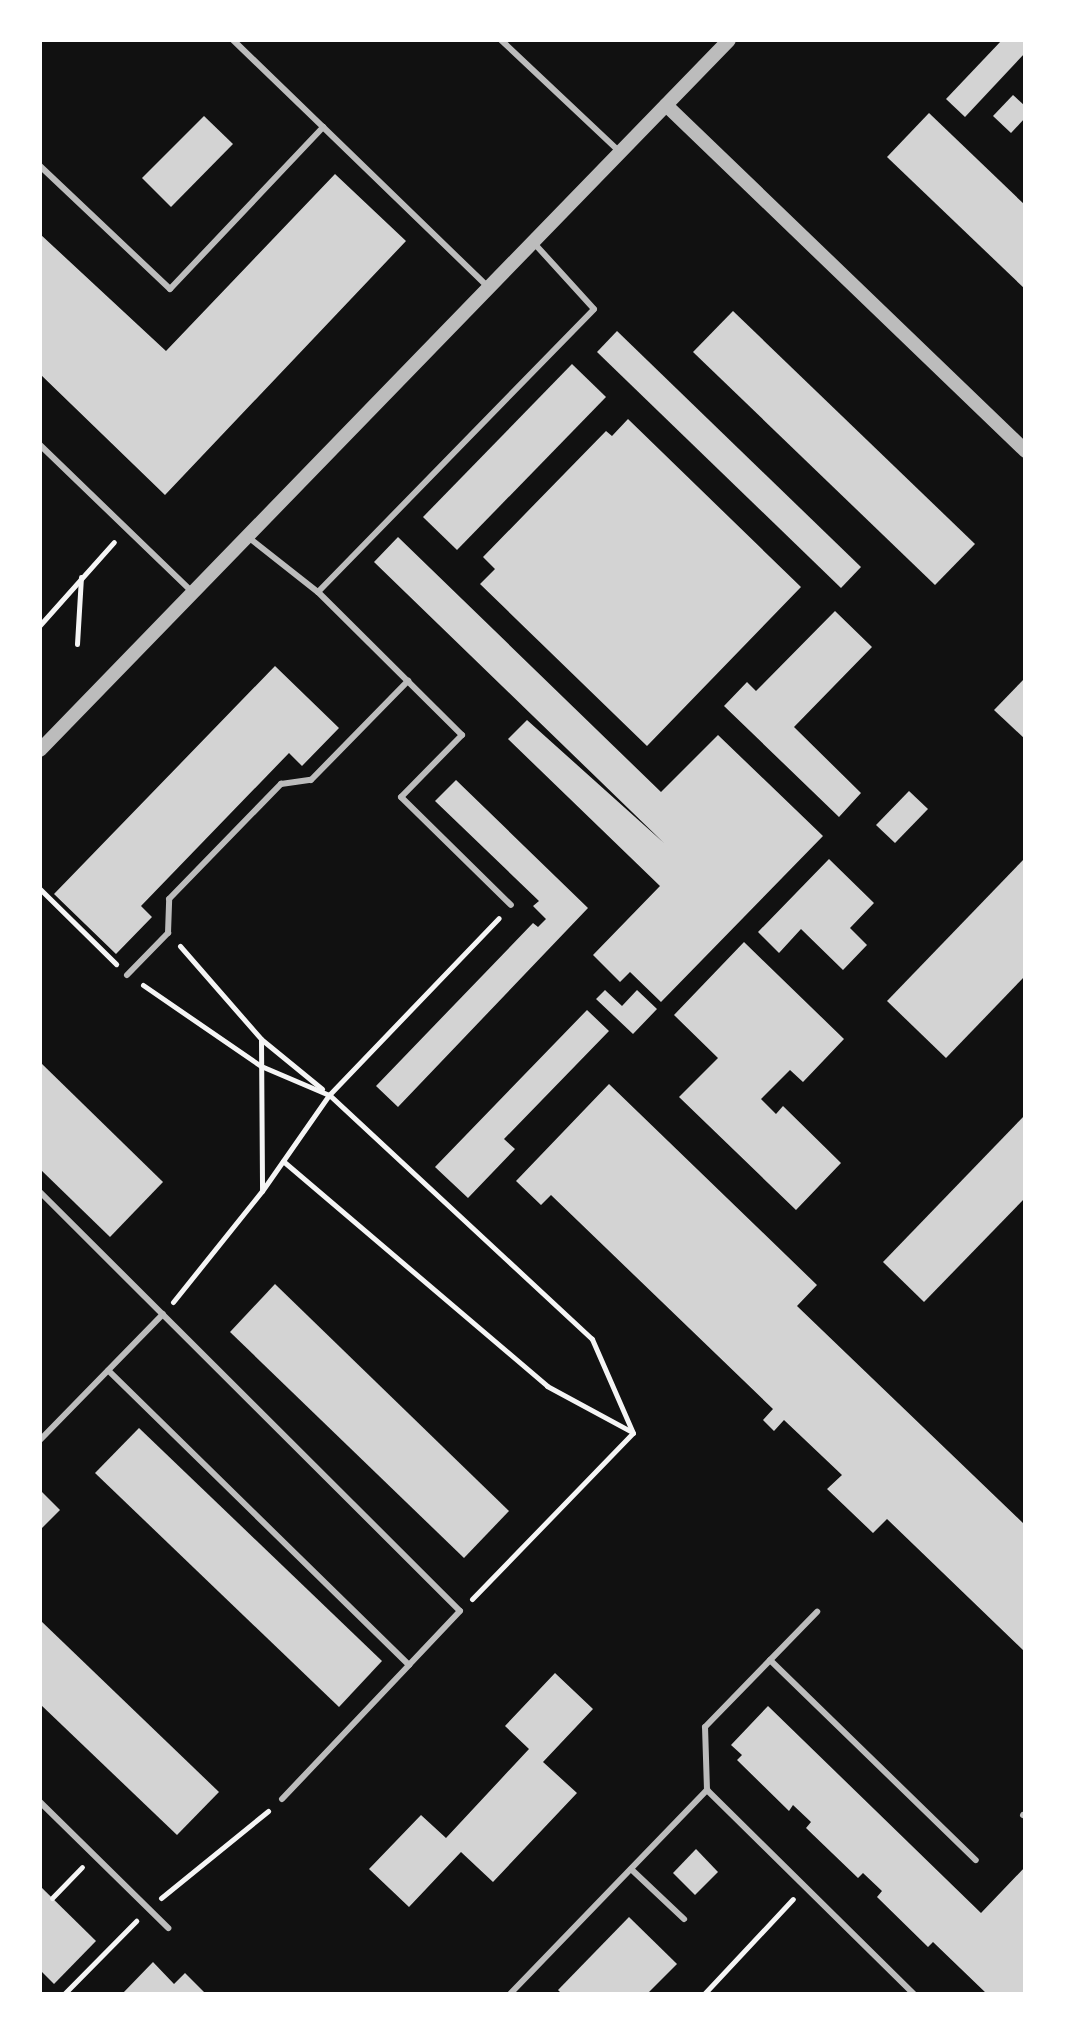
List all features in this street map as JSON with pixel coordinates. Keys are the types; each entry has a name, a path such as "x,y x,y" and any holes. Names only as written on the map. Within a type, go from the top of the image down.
{"street":[{"path":"40,750 729,40"},
{"path":"666,105 1025,451"}],"lane":[{"path":"233,40 489,288"},
{"path":"501,40 621,153"},
{"path":"40,166 170,289 323,127"},
{"path":"318,592 594,309 534,243"},
{"path":"40,445 193,594"},
{"path":"248,537 318,592 462,735 401,797 511,905"},
{"path":"127,975 168,933 169,899 281,784 311,780 408,681"},
{"path":"40,1192 460,1611 282,1799"},
{"path":"40,1440 163,1314"},
{"path":"108,1370 409,1665"},
{"path":"817,1612 705,1727 707,1790 914,1994"},
{"path":"770,1660 976,1860"},
{"path":"510,1994 707,1790"},
{"path":"40,1802 168,1928"},
{"path":"631,1869 684,1919"}],"path":[{"path":"40,625 127,528"},
{"path":"77,644 81,576"},
{"path":"40,889 127,975 261,1066 329,1095"},
{"path":"163,1314 262,1191 329,1095 511,905"},
{"path":"168,933 261,1039 329,1095 592,1339 633,1433"},
{"path":"261,1039 262,1191"},
{"path":"283,1161 547,1386 633,1433"},
{"path":"460,1611 633,1433"},
{"path":"64,1994 148,1909 282,1799"},
{"path":"52,1898 94,1855"},
{"path":"704,1994 805,1887"}],"building":[{"path":"1002,40 1025,40 1025,53 965,117 946,99"},
{"path":"1013,95 1025,106 1025,118 1011,133 993,116"},
{"path":"929,113 1025,205 1025,289 887,157"},
{"path":"204,116 233,144 171,207 142,178"},
{"path":"335,174 406,241 165,495 40,374 40,234 166,351"},
{"path":"733,311 975,544 935,585 693,352"},
{"path":"617,331 861,567 841,588 597,352"},
{"path":"572,364 606,397 457,550 423,517"},
{"path":"628,419 801,587 647,746 480,584 495,569 483,557 606,431 612,436"},
{"path":"398,537 661,792 718,735 823,836 661,1002 630,972 620,982 593,955 660,886 508,739 527,720 664,843 374,562"},
{"path":"835,611 872,647 794,727 861,793 839,817 724,706 747,682 756,691"},
{"path":"275,666 339,728 302,766 289,753 141,906 152,917 116,954 54,894"},
{"path":"1025,678 1025,739 994,710"},
{"path":"456,780 588,908 398,1107 376,1086 533,923 538,927 546,919 533,906 539,901 435,801"},
{"path":"909,791 928,809 895,843 876,825"},
{"path":"1025,858 1025,976 946,1058 887,1001"},
{"path":"829,859 874,903 850,928 867,945 843,970 801,929 779,953 758,932"},
{"path":"744,942 844,1039 803,1082 790,1070 761,1099 776,1114 783,1106 841,1163 796,1210 679,1097 718,1058 674,1015"},
{"path":"605,990 622,1006 637,990 657,1009 633,1034 596,999"},
{"path":"587,1010 609,1031 504,1139 515,1149 468,1198 435,1167"},
{"path":"40,1062 163,1182 110,1237 40,1169"},
{"path":"609,1084 817,1285 797,1306 1025,1525 1025,1652 887,1519 873,1533 827,1489 842,1475 784,1420 774,1431 763,1420 773,1409 551,1195 541,1205 516,1181"},
{"path":"1025,1115 1025,1198 924,1302 883,1262"},
{"path":"275,1284 509,1511 464,1558 230,1332"},
{"path":"139,1428 382,1661 339,1707 95,1473"},
{"path":"40,1490 60,1510 40,1530"},
{"path":"40,1620 219,1792 177,1835 40,1704"},
{"path":"555,1673 593,1709 543,1762 577,1793 493,1882 461,1852 409,1907 369,1869 421,1815 446,1838 529,1749 505,1726"},
{"path":"768,1706 981,1913 1025,1867 1025,1994 987,1994 933,1942 928,1947 877,1897 882,1891 863,1873 858,1878 806,1828 811,1822 793,1805 789,1811 737,1760 742,1755 731,1745"},
{"path":"696,1849 718,1872 695,1895 673,1873"},
{"path":"40,1886 96,1941 54,1984 40,1970"},
{"path":"629,1917 677,1964 647,1994 562,1994 558,1990"},
{"path":"153,1962 174,1984 185,1973 206,1994 122,1994"}]}
